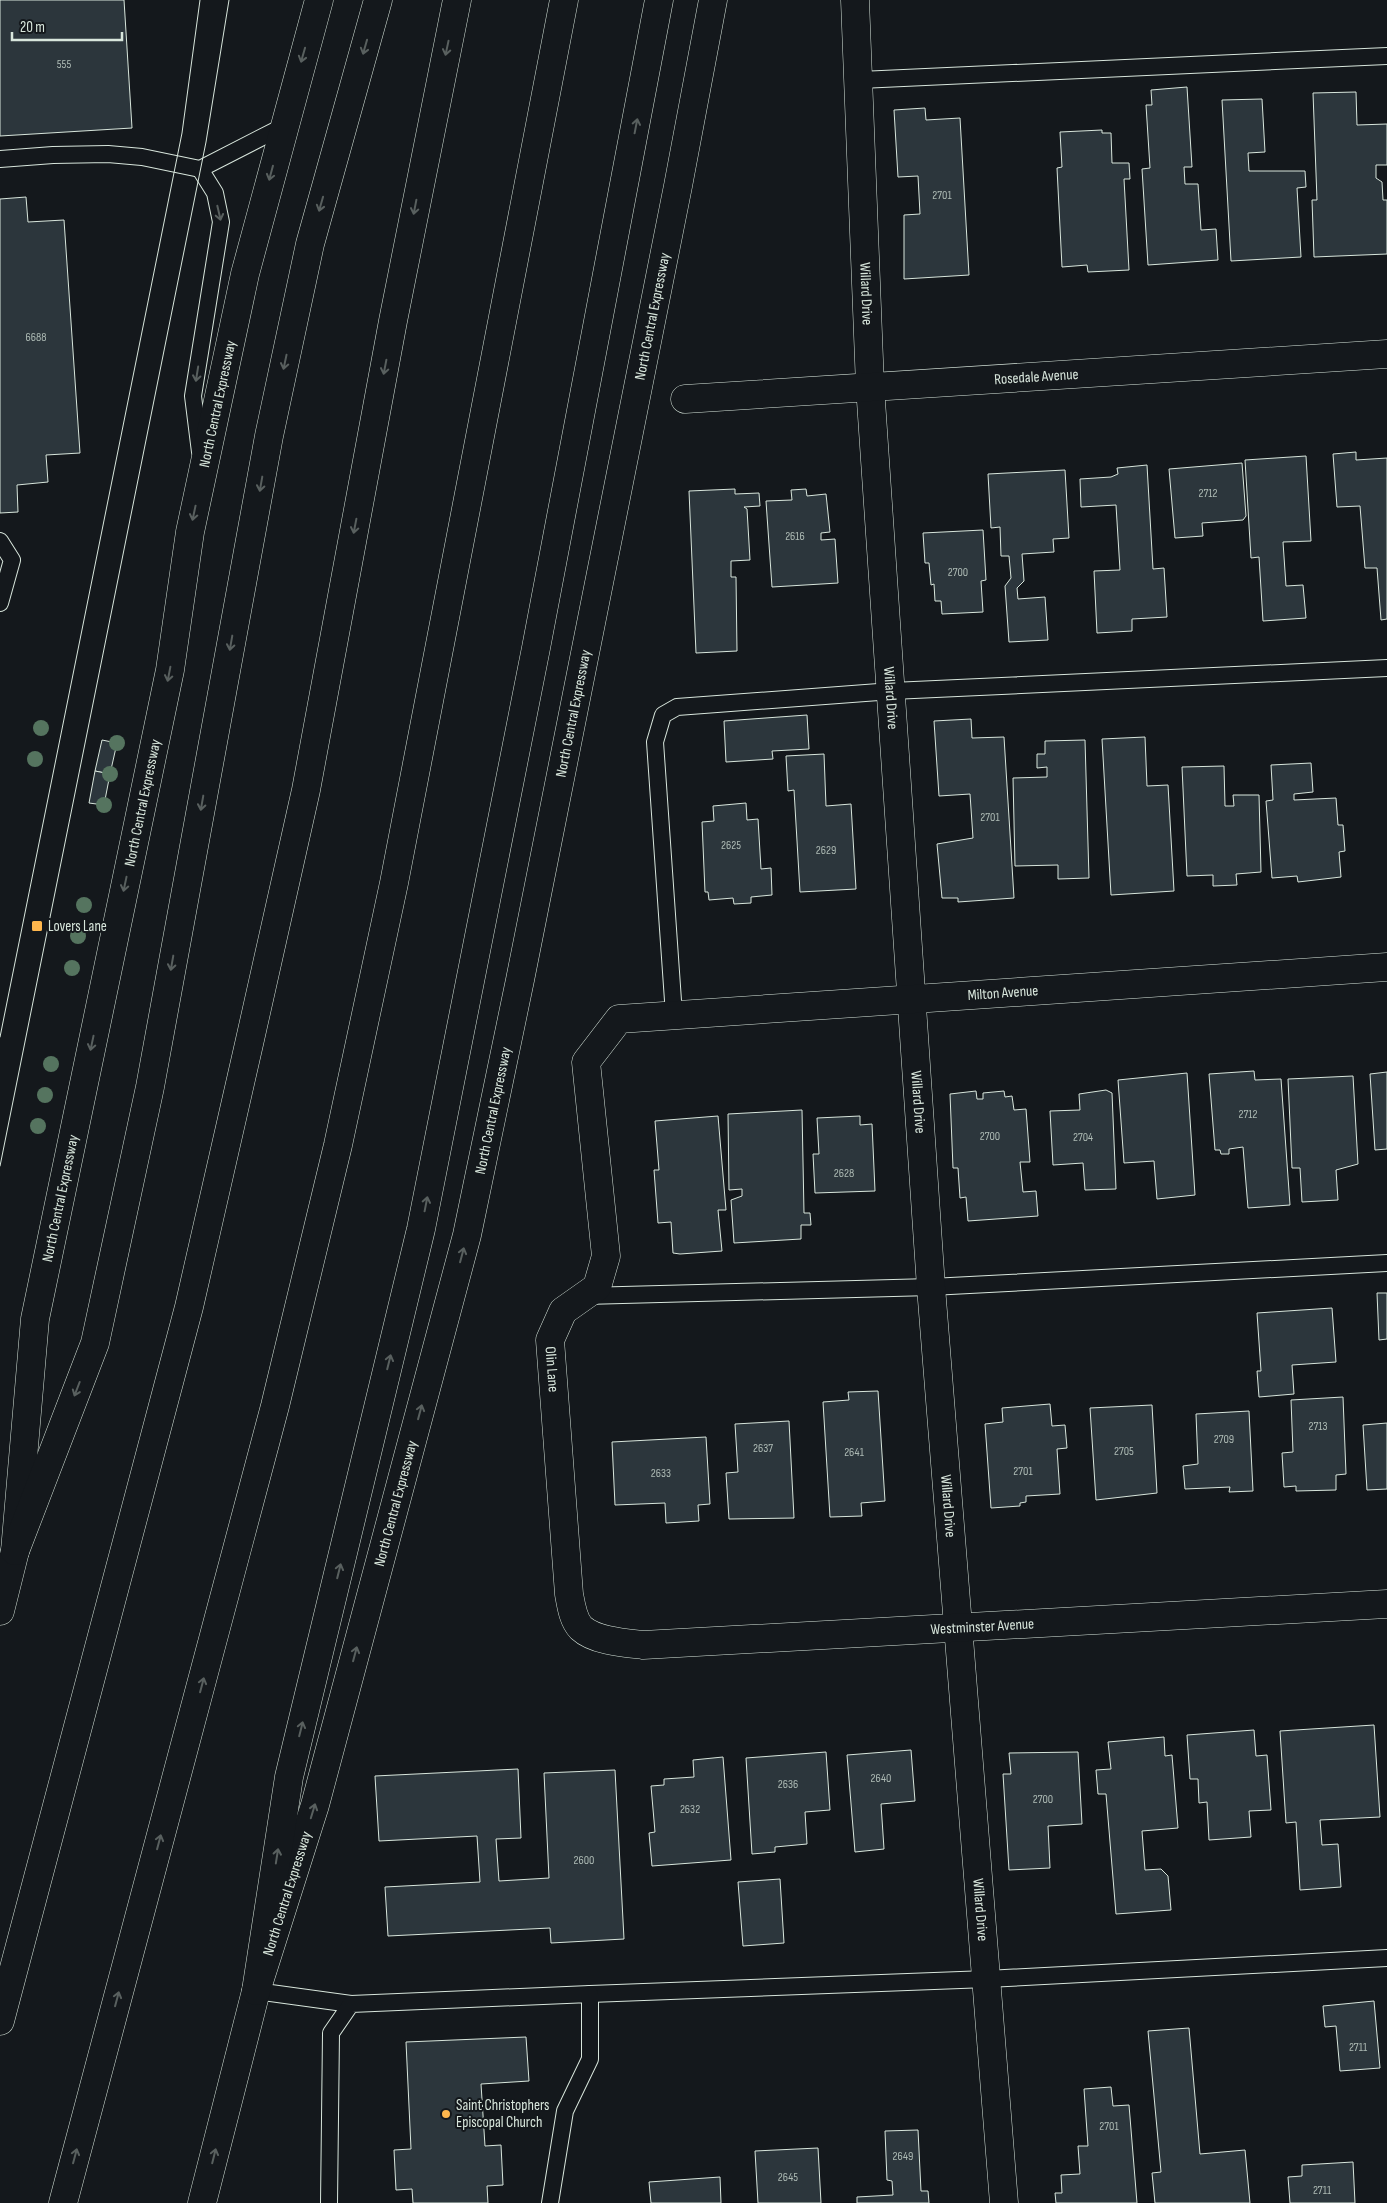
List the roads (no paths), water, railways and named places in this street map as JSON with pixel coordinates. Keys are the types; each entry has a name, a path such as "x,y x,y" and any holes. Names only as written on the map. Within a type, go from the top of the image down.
{"main road":[{"name":"North Central Expressway","path":"0,1611 15,1551 35,1319 170,670 190,532 245,274 319,0"},
{"path":"15,1551 95,1343 150,1087 269,436 310,244 378,0"},
{"path":"0,2022 189,1307 247,1054 306,790 395,311 457,0"},
{"path":"63,2203 270,1425 338,1145 397,864 564,0"},
{"path":"256,1991 289,1777 421,1229 543,610 659,0"},
{"name":"North Central Expressway","path":"199,2197 256,1991 314,1805 467,1235 520,980 678,186 713,0"},
{"name":"Willard Drive","path":"855,0 860,80 870,386 931,1287 1004,2203"},
{"name":"Rosedale Avenue","path":"685,399 1387,354"},
{"name":"Milton Avenue","path":"619,1019 1387,967"},
{"name":"Olin Lane","path":"582,1628 573,1613 569,1594 550,1340 563,1311 596,1287 606,1256 586,1062 619,1019"},
{"name":"Westminster Avenue","path":"582,1628 610,1642 643,1645 1387,1604"}],"lane":[{"path":"860,80 1387,56"},
{"path":"0,159 53,154 108,154 142,157 200,169 284,126"},
{"path":"200,169 215,193 221,222 193,396 203,473"},
{"path":"0,541 12,560 0,603"},
{"path":"674,1015 655,742 663,715 677,707 892,692 1387,668"},
{"path":"584,1296 931,1287 1387,1263"},
{"path":"256,1991 351,2004 987,1979 1387,1958"},
{"path":"550,2203 565,2111 590,2058 590,1994"},
{"path":"329,2203 332,2032 351,2004"}],"tram line":[{"path":"0,1037 182,133 200,0"},
{"path":"0,1166 206,142 229,0"}],"place":[{"name":"Lovers Lane","path":"37,926"},
{"name":"Saint Christophers Episcopal Church","path":"446,2114"}]}
